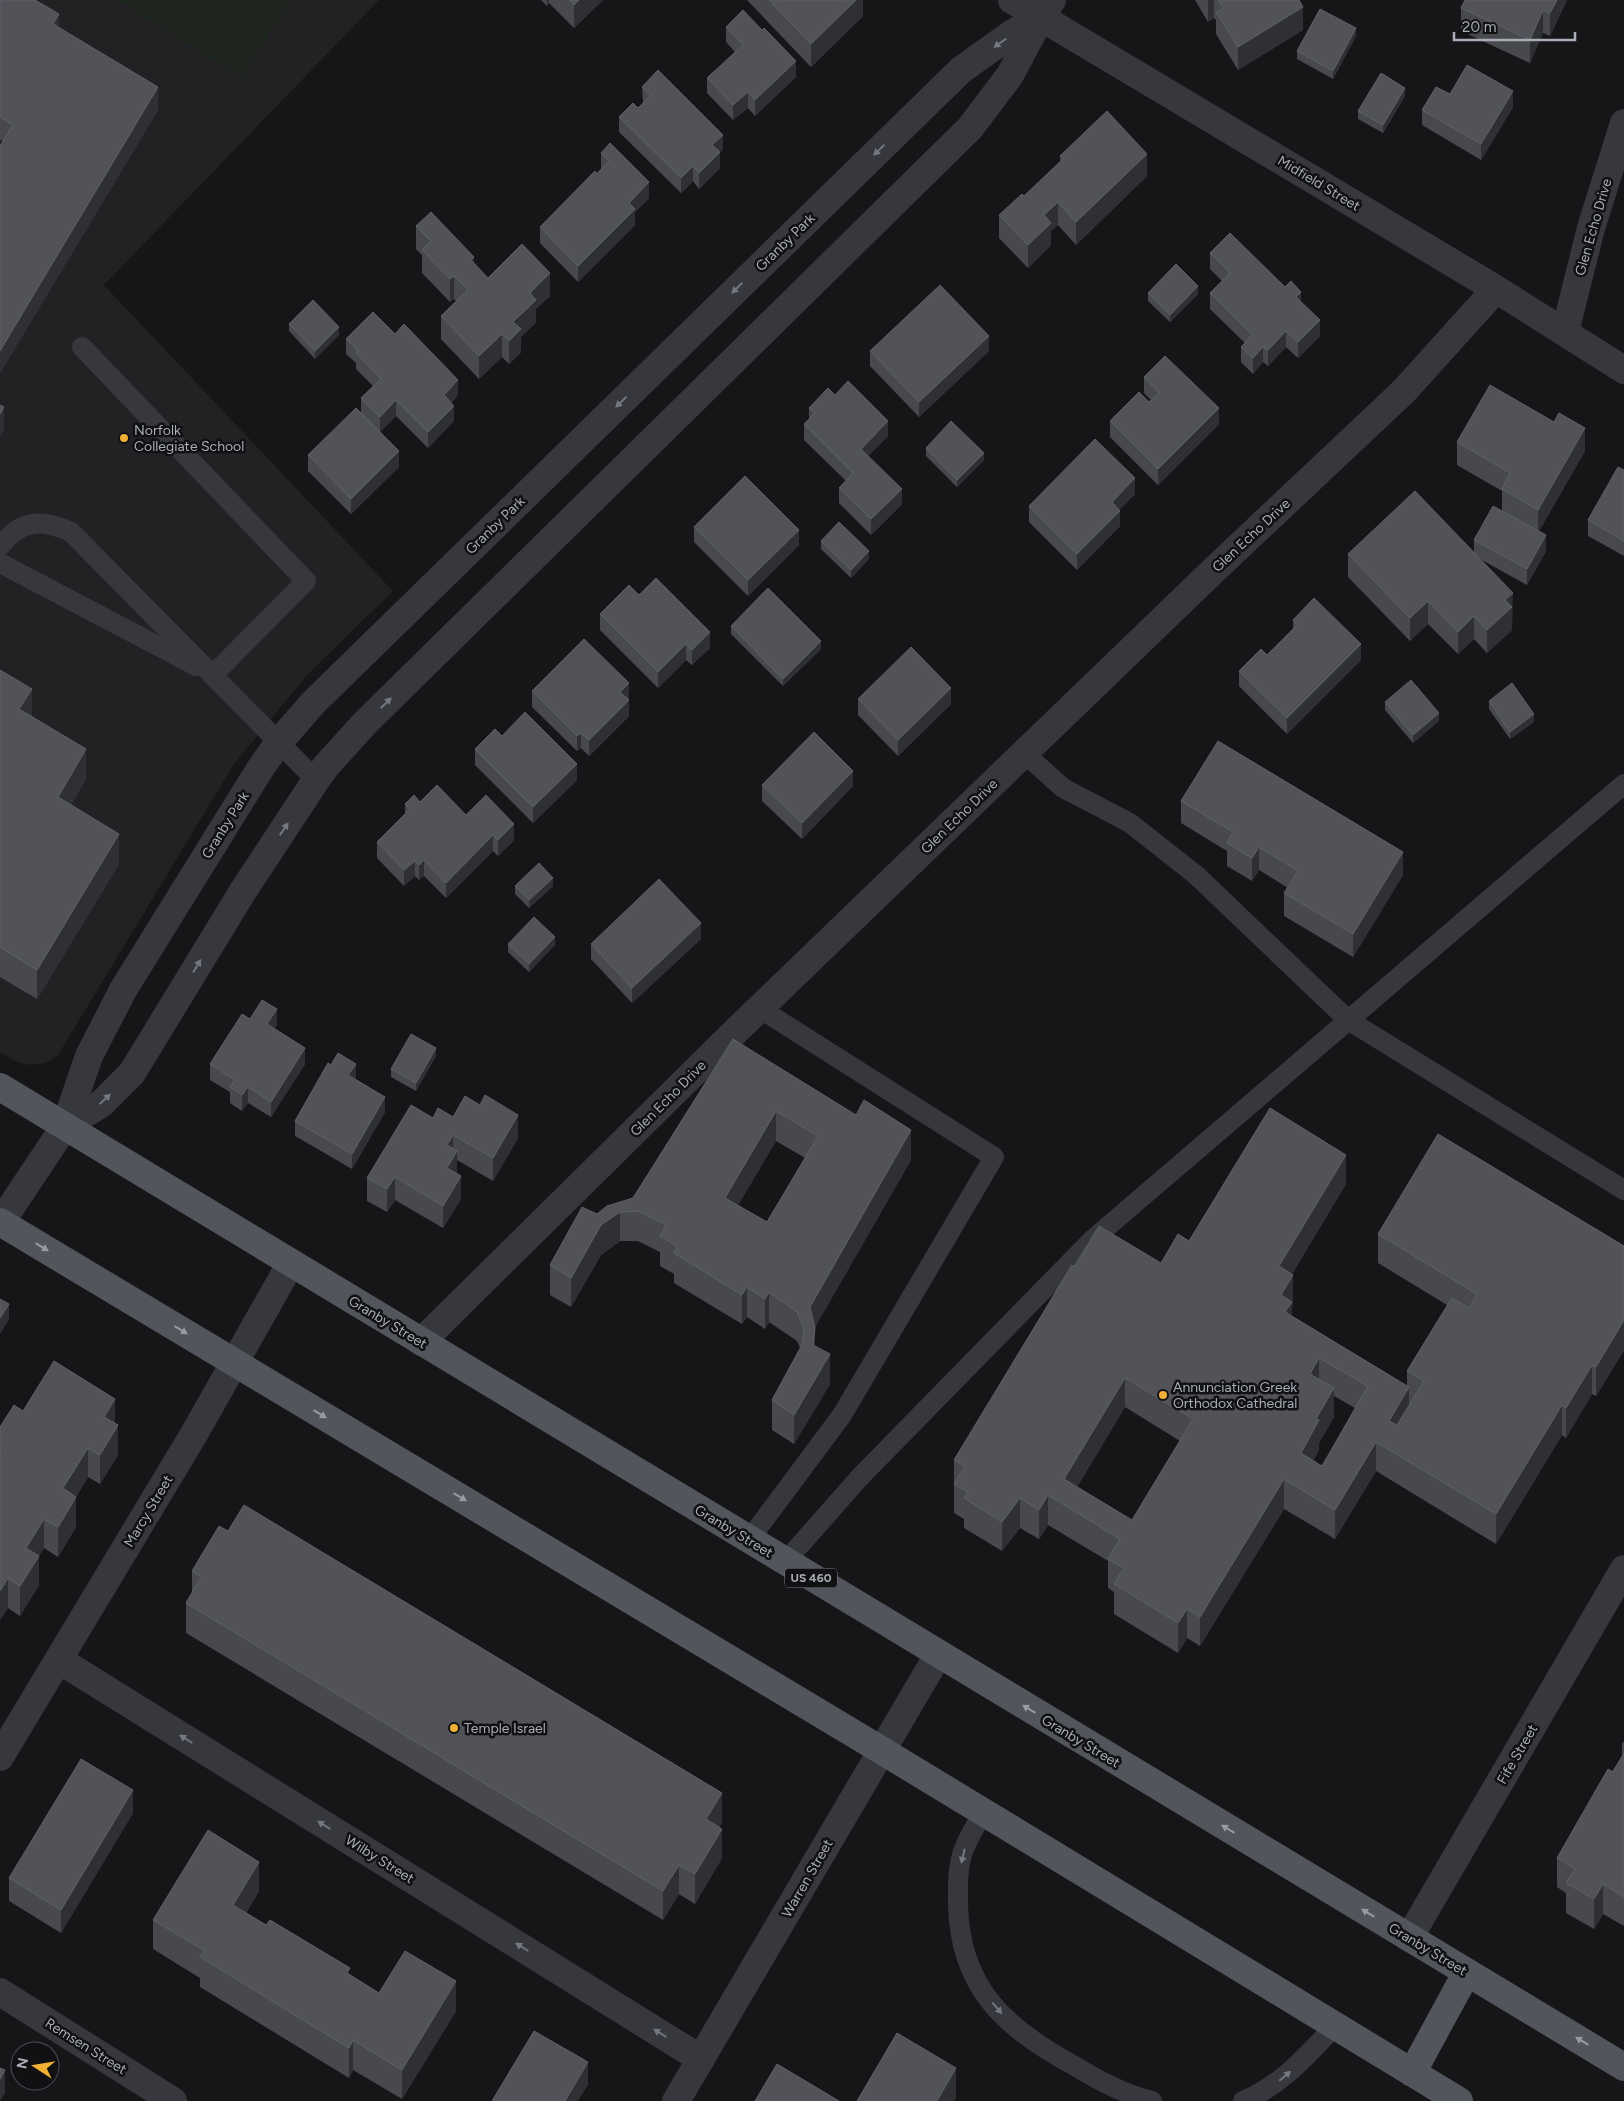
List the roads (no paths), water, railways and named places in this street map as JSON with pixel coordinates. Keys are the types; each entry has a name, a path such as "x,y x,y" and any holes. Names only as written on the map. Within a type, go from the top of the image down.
{"main road":[{"name":"Granby Street","path":"0,1087 938,1655 1624,2067"},
{"path":"1,1222 984,1812 1459,2101"},
{"path":"1412,2072 1467,1972"}],"street":[{"name":"Midfield Street","path":"1012,0 1047,8 1624,370"},
{"name":"Granby Park","path":"1,1222 65,1126 89,1056 123,990 279,742 313,703 961,70 1047,8"},
{"name":"Granby Park","path":"65,1126 101,1104 132,1074 242,891 326,766 365,723 970,128 1010,75 1047,8"},
{"name":"Glen Echo Drive","path":"1564,332 1591,228 1624,123"},
{"name":"Glen Echo Drive","path":"421,1342 759,1008 1215,569 1404,391 1496,289"},
{"name":"Marcy Street","path":"0,1757 291,1264"},
{"name":"Fife Street","path":"1409,1938 1622,1577"},
{"name":"Warren Street","path":"676,2101 938,1655"},
{"name":"Wilby Street","path":"58,1660 701,2059"},
{"name":"Remsen Street","path":"0,1992 173,2101"}],"lane":[{"path":"82,347 306,581 213,676"},
{"path":"0,546 9,534 29,524 51,523 71,532 316,780"},
{"path":"0,563 213,676"},
{"path":"1024,753 1063,788 1130,823 1196,875 1348,1020 1624,1190"},
{"path":"785,1562 860,1477 1093,1239 1624,784"},
{"path":"749,1540 842,1415 994,1156 759,1008"},
{"path":"984,1812 964,1850 958,1882 958,1920 968,1964 980,1987 1018,2031 1036,2045 1100,2081 1134,2097 1152,2101"},
{"path":"1243,2101 1259,2094 1283,2079 1335,2026"}],"place":[{"name":"Norfolk Collegiate School","path":"124,438"},
{"name":"Annunciation Greek Orthodox Cathedral","path":"1163,1395"},
{"name":"Temple Israel","path":"454,1728"}]}
